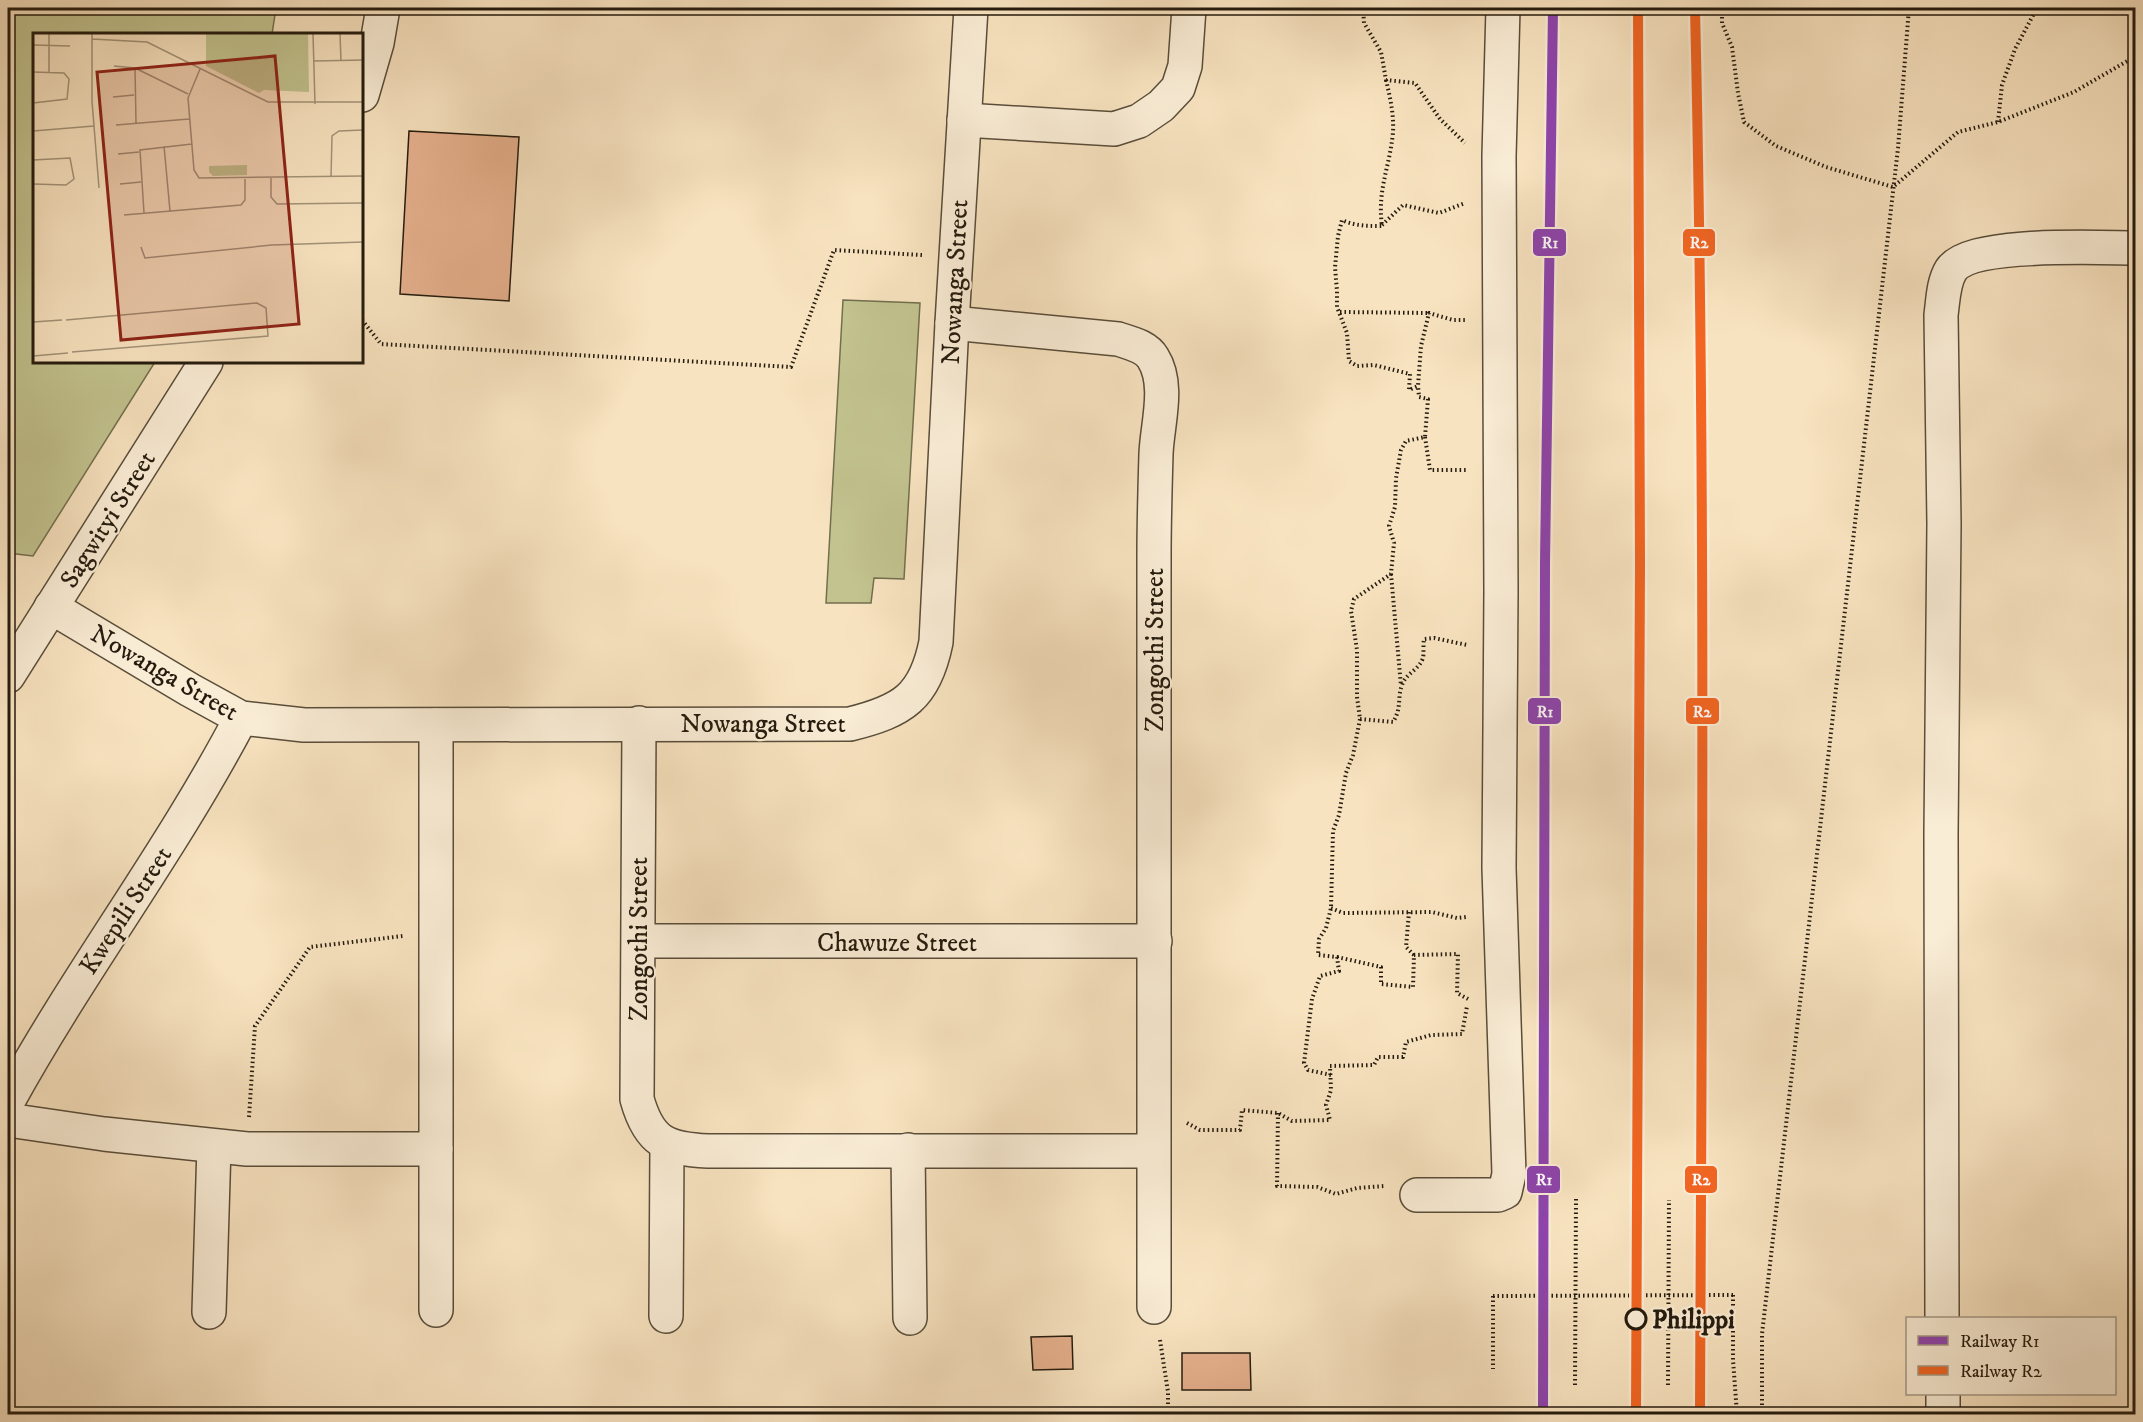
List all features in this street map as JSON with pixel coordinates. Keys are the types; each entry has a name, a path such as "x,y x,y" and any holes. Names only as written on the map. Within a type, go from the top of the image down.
{"street":[{"path":"363,92 377,43 383,8"},
{"name":"Nowanga Street","path":"51,607 241,718 271,723 304,725 850,724 878,717 901,706 917,691 930,668 936,642 971,8"},
{"path":"964,120 1114,129 1139,121 1161,106 1178,88 1185,66 1189,8"},
{"path":"1417,1195 1490,1196 1505,1192 1509,1174 1500,919 1499,156 1503,8"},
{"path":"1942,1317 1941,834 1944,524 1941,327 1945,286 1952,269 1966,259 1990,252 2051,248 2136,248"},
{"name":"Zongothi Street","path":"952,323 1118,339 1137,345 1153,357 1160,375 1154,556 1154,1307"},
{"name":"Sagwityi Street","path":"8,676 205,363"},
{"name":"Kwepili Street","path":"8,1101 44,1038 200,793 241,718"},
{"name":"Zongothi Street","path":"639,723 637,1099 643,1120 667,1145"},
{"path":"436,725 436,1310"},
{"name":"Chawuze Street","path":"639,941 1155,941"},
{"path":"8,1120 104,1134 247,1149 436,1149"},
{"path":"666,1316 667,1145 685,1150 708,1151 1153,1151"},
{"path":"209,1312 214,1146"},
{"path":"908,1150 910,1318"},
{"path":"1943,1395 1943,1414"}],"path":[{"path":"1363,8 1364,23 1381,52 1392,105 1393,130 1381,186 1382,226"},
{"path":"1722,8 1722,23 1732,47 1744,122 1776,146 1826,167 1893,187"},
{"path":"1762,1414 1762,1334 1893,187 1909,8"},
{"path":"1998,122 2002,85 2015,49 2037,8"},
{"path":"1893,187 1958,132 1998,122 2074,92 2136,56"},
{"path":"1386,80 1415,83 1440,119 1466,144 1499,156"},
{"path":"1418,386 1409,390 1410,374 1374,365 1357,366 1349,362 1347,333 1337,307 1335,267 1342,220 1350,224 1382,226 1403,205 1440,213 1499,190"},
{"path":"363,321 381,344 791,367 834,250 956,257"},
{"path":"1340,312 1429,313 1454,320 1500,318"},
{"path":"1429,313 1421,346 1418,386 1419,397 1428,399 1425,437 1431,470 1500,470"},
{"path":"1360,719 1393,722 1399,711 1401,687 1391,574 1394,543 1389,525 1395,507 1396,477 1401,450 1406,441 1425,437"},
{"path":"1391,574 1354,599 1351,611 1357,650 1357,698 1360,719 1353,756 1346,773 1339,815 1333,831 1331,908 1326,928 1319,939 1318,955 1381,967 1381,984 1413,987 1414,954"},
{"path":"1401,687 1407,675 1417,668 1423,658 1424,639 1434,638 1449,643 1472,645 1500,644"},
{"path":"1331,908 1343,913 1431,912 1457,918 1478,915 1500,919"},
{"path":"1409,912 1406,947 1414,954 1458,954 1457,993 1468,999 1503,1000"},
{"path":"247,1149 255,1026 310,947 436,932"},
{"path":"1331,1075 1308,1070 1304,1063 1315,987 1320,976 1339,971 1337,957"},
{"path":"1154,1117 1186,1122 1200,1130 1239,1130 1242,1110 1278,1113 1292,1121 1330,1119 1326,1105 1331,1090 1330,1066 1374,1065 1378,1056 1403,1057 1406,1042 1431,1035 1462,1034 1468,999"},
{"path":"1278,1113 1277,1186 1317,1187 1336,1194 1357,1188 1383,1185 1417,1195"},
{"path":"1575,1385 1576,1199"},
{"path":"1668,1385 1669,1200"},
{"path":"1493,1369 1493,1296 1734,1295 1733,1360 1737,1414"},
{"path":"1154,1307 1164,1359 1168,1414"}],"green space":[{"path":"8,8 276,8 272,33 33,33 33,363 154,363 33,556 8,553"},
{"path":"843,300 920,303 904,579 874,578 871,603 826,603"}],"building":[{"path":"409,131 519,137 509,301 400,294"},
{"path":"1072,1336 1073,1369 1033,1370 1031,1337"},
{"path":"1182,1353 1250,1353 1251,1390 1182,1390"}],"railway":[{"path":"1695,8 1702,535 1700,1414"}],"rail line":[{"name":"R1","path":"1543,1414 1545,561 1553,8"},
{"name":"R2","path":"1636,1414 1640,565 1638,8"},
{"name":"R2","path":"1695,8 1702,535 1700,1414"}],"place":[{"name":"Philippi","path":"1636,1319"}]}
